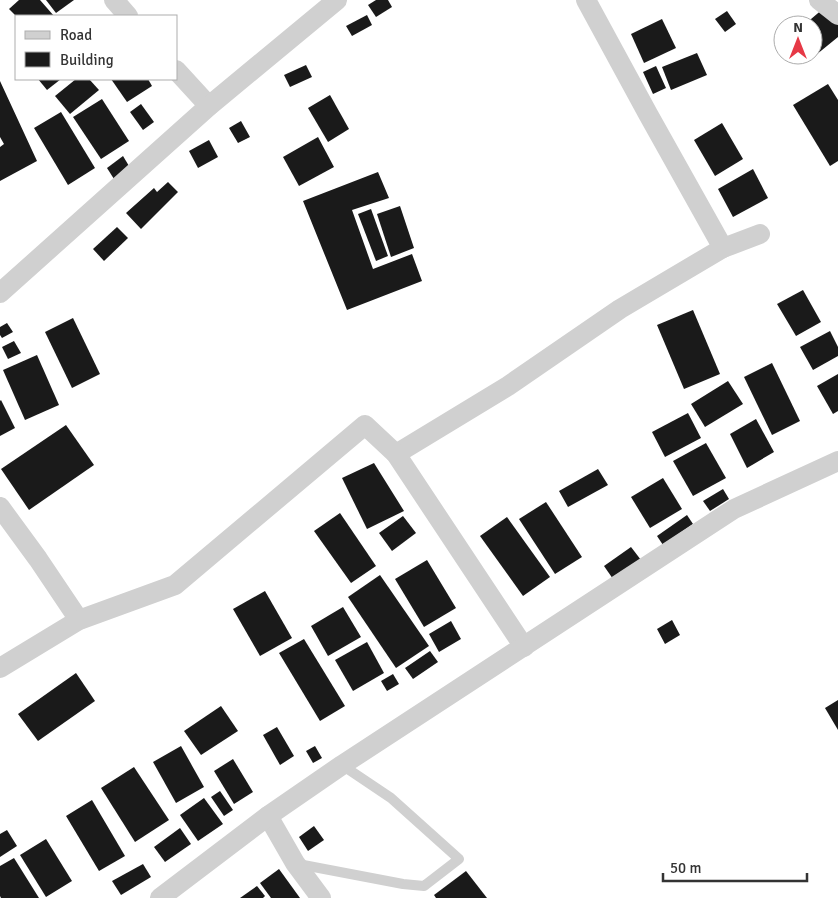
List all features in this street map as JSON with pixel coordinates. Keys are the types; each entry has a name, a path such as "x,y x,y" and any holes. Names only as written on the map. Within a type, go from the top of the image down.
{"street":[{"path":"114,0 127,15"},
{"path":"0,294 209,106 337,0"},
{"path":"586,0 723,248"},
{"path":"819,0 838,15"},
{"path":"178,72 209,106"},
{"path":"396,454 508,386 620,309 723,248 760,234"},
{"path":"0,668 80,620 174,585 365,425 396,454 524,647"},
{"path":"160,898 268,816 342,765 734,509 838,461"},
{"path":"0,507 80,620"},
{"path":"268,816 295,863 321,898"}],"lane":[{"path":"295,863 403,884 424,886 459,859 391,798 342,765"}],"building":[{"path":"19,0 40,0 53,15 15,15 9,9"},
{"path":"46,0 74,0 56,13"},
{"path":"376,0 388,0 392,7 376,17 368,5"},
{"path":"824,8 838,24 838,37 823,49 823,15 816,15"},
{"path":"727,11 736,24 725,32 715,19"},
{"path":"367,15 372,25 352,36 346,26"},
{"path":"662,19 676,48 644,63 631,34"},
{"path":"697,53 707,75 671,90 662,67"},
{"path":"306,65 312,77 290,87 284,75"},
{"path":"656,66 666,88 653,94 643,72"},
{"path":"39,80 60,80 47,90"},
{"path":"75,80 90,80 99,90 70,114 55,96"},
{"path":"112,80 149,80 152,86 127,102"},
{"path":"0,81 37,161 0,181 0,147 4,144 0,137"},
{"path":"828,84 838,100 838,161 830,166 793,105"},
{"path":"330,95 349,129 328,142 308,108"},
{"path":"102,99 129,141 101,159 73,117"},
{"path":"141,104 154,122 143,130 130,112"},
{"path":"61,112 95,168 68,185 34,128"},
{"path":"241,121 250,137 238,143 229,128"},
{"path":"722,123 743,159 715,176 694,140"},
{"path":"318,137 334,167 299,186 283,157"},
{"path":"209,140 218,157 198,168 189,151"},
{"path":"123,156 129,166 114,179 107,168"},
{"path":"753,169 768,198 733,217 718,189"},
{"path":"378,172 389,198 352,210 373,269 412,254 422,281 347,310 303,201"},
{"path":"168,182 178,192 141,229 126,213 154,188 157,192"},
{"path":"400,206 414,248 391,257 377,214"},
{"path":"371,209 388,256 376,261 358,214"},
{"path":"117,227 128,238 104,261 93,249"},
{"path":"803,290 821,322 796,336 777,304"},
{"path":"693,310 720,374 684,389 657,325"},
{"path":"73,318 100,374 72,388 45,332"},
{"path":"7,323 13,332 2,338 0,327"},
{"path":"830,331 838,347 838,356 813,370 800,347"},
{"path":"14,341 21,353 8,359 2,347"},
{"path":"37,355 59,405 25,420 3,370"},
{"path":"772,363 800,421 772,435 744,377"},
{"path":"838,374 838,411 833,414 817,386"},
{"path":"728,381 743,404 705,427 691,404"},
{"path":"0,401 15,428 0,436"},
{"path":"688,413 701,438 665,457 652,432"},
{"path":"756,419 774,452 747,468 730,434"},
{"path":"66,425 94,465 29,510 1,469"},
{"path":"706,443 726,478 693,496 673,461"},
{"path":"374,463 404,511 367,529 342,478"},
{"path":"598,469 608,485 568,507 559,491"},
{"path":"663,478 682,509 650,528 631,497"},
{"path":"723,489 729,499 710,511 703,501"},
{"path":"546,502 582,557 555,574 519,519"},
{"path":"340,513 376,566 351,583 314,531"},
{"path":"687,515 693,524 663,545 657,536"},
{"path":"403,516 416,533 392,551 379,533"},
{"path":"507,517 550,577 523,596 480,536"},
{"path":"631,547 641,560 613,579 604,566"},
{"path":"427,560 456,608 424,627 395,579"},
{"path":"380,575 429,646 396,668 348,597"},
{"path":"265,591 292,638 260,656 233,609"},
{"path":"343,607 361,637 328,656 311,626"},
{"path":"672,620 680,635 665,644 657,629"},
{"path":"451,621 461,639 439,652 429,634"},
{"path":"304,639 345,706 320,721 279,653"},
{"path":"367,642 384,673 353,691 335,660"},
{"path":"430,651 438,662 413,679 405,668"},
{"path":"76,673 95,701 38,741 18,714"},
{"path":"393,674 399,684 387,691 381,681"},
{"path":"838,700 838,730 825,708"},
{"path":"221,706 238,731 201,755 184,731"},
{"path":"277,727 294,756 280,765 263,735"},
{"path":"181,746 204,787 176,803 153,762"},
{"path":"315,746 322,758 313,763 306,751"},
{"path":"233,759 253,792 234,804 214,771"},
{"path":"134,767 169,820 135,842 101,788"},
{"path":"220,791 233,810 224,816 211,797"},
{"path":"204,798 223,824 198,841 180,815"},
{"path":"92,800 125,856 99,871 66,816"},
{"path":"314,826 324,840 308,851 299,837"},
{"path":"180,828 191,844 165,862 154,847"},
{"path":"7,830 17,846 0,857 0,834"},
{"path":"46,839 72,881 46,897 20,855"},
{"path":"14,858 39,898 1,898 0,866"},
{"path":"143,864 151,877 121,895 112,881"},
{"path":"279,869 300,898 271,898 260,883"},
{"path":"466,871 487,898 436,898 434,895"},
{"path":"257,886 265,896 263,898 240,898"}]}
